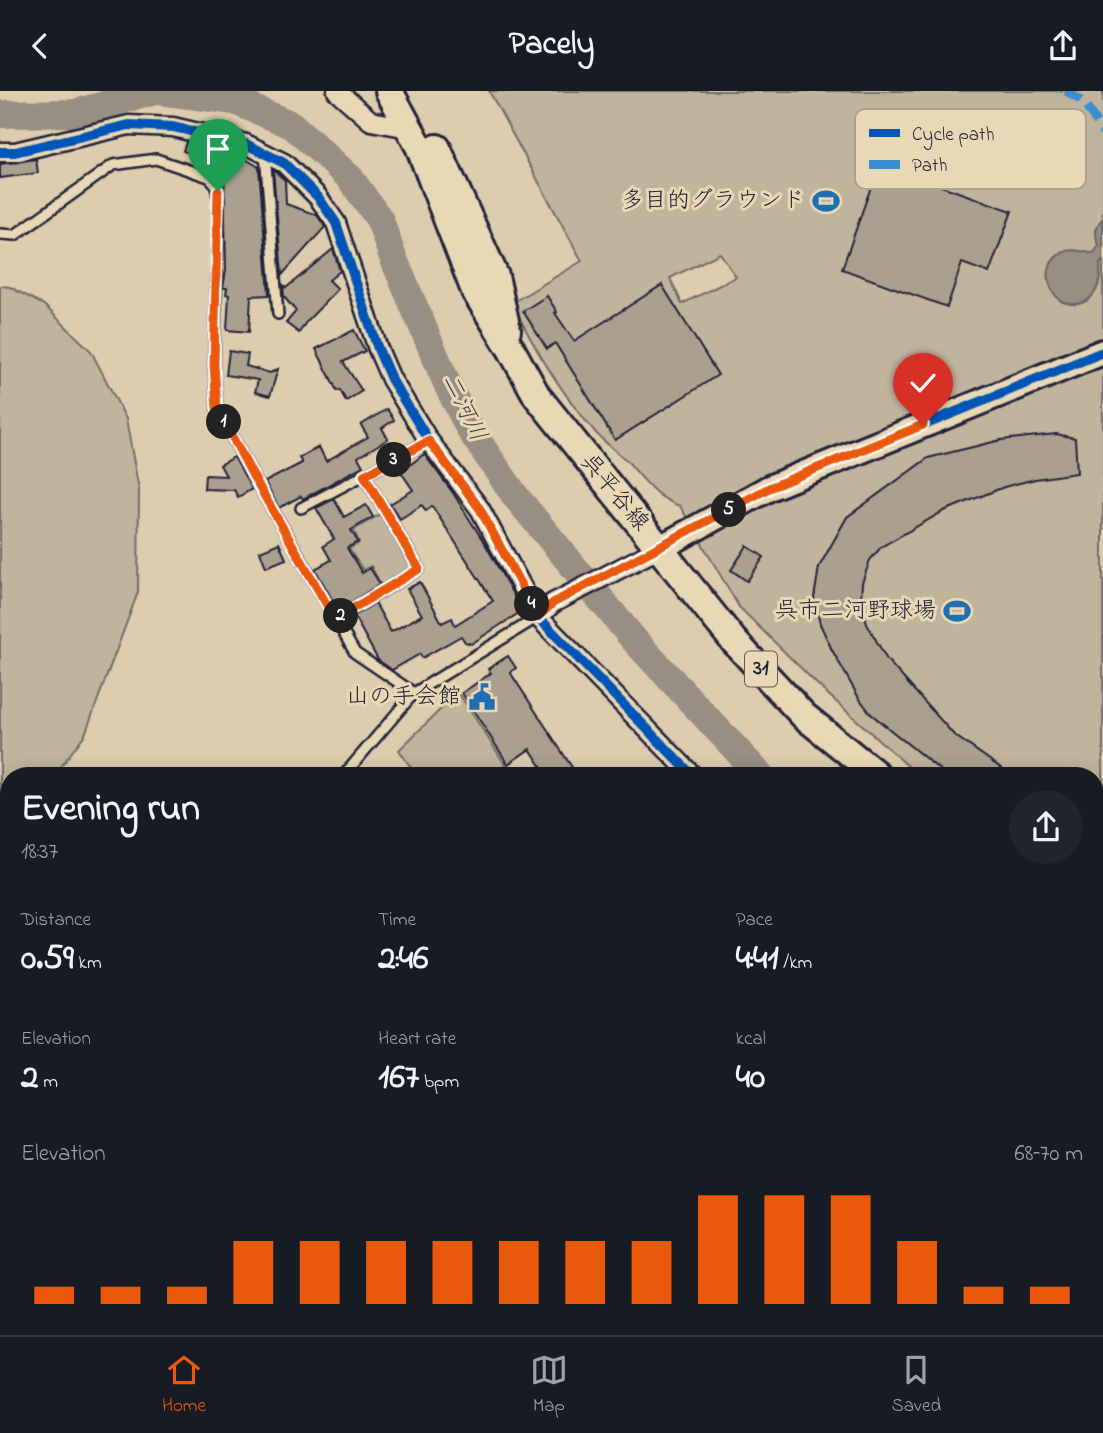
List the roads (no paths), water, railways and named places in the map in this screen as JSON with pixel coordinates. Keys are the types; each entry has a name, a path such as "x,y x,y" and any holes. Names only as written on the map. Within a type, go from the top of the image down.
{"main road":[{"name":"呉平谷線","path":"389,91 409,128 475,291 537,396 733,640 804,716 867,767"},
{"name":"呉平谷線","path":"410,91 495,276 511,349"}],"street":[{"path":"337,91 371,121 409,128"},
{"path":"0,152 15,152 129,125 173,127 246,144 284,163 318,197 337,223 378,349 391,379 429,441 480,509 538,617 684,767"},
{"path":"538,617 553,603 769,488 1103,352"}],"lane":[{"path":"265,153 278,314"},
{"path":"0,234 15,235 113,165 156,159 202,172 215,183 219,199 214,365 217,408 355,653 414,694"},
{"path":"301,508 429,441"},
{"path":"335,619 419,569 364,475"},
{"path":"351,767 414,694 538,617"}],"waterway":[{"name":"二河川","path":"0,114 75,113 155,91"},
{"name":"二河川","path":"159,91 235,101 292,125 350,178 380,220 392,255 448,386 470,430 516,497 636,642 753,767"}],"place":[{"name":"多目的グラウンド","path":"826,201"},
{"name":"呉市二河野球場","path":"957,611"},
{"name":"山の手会館","path":"482,697"}]}
